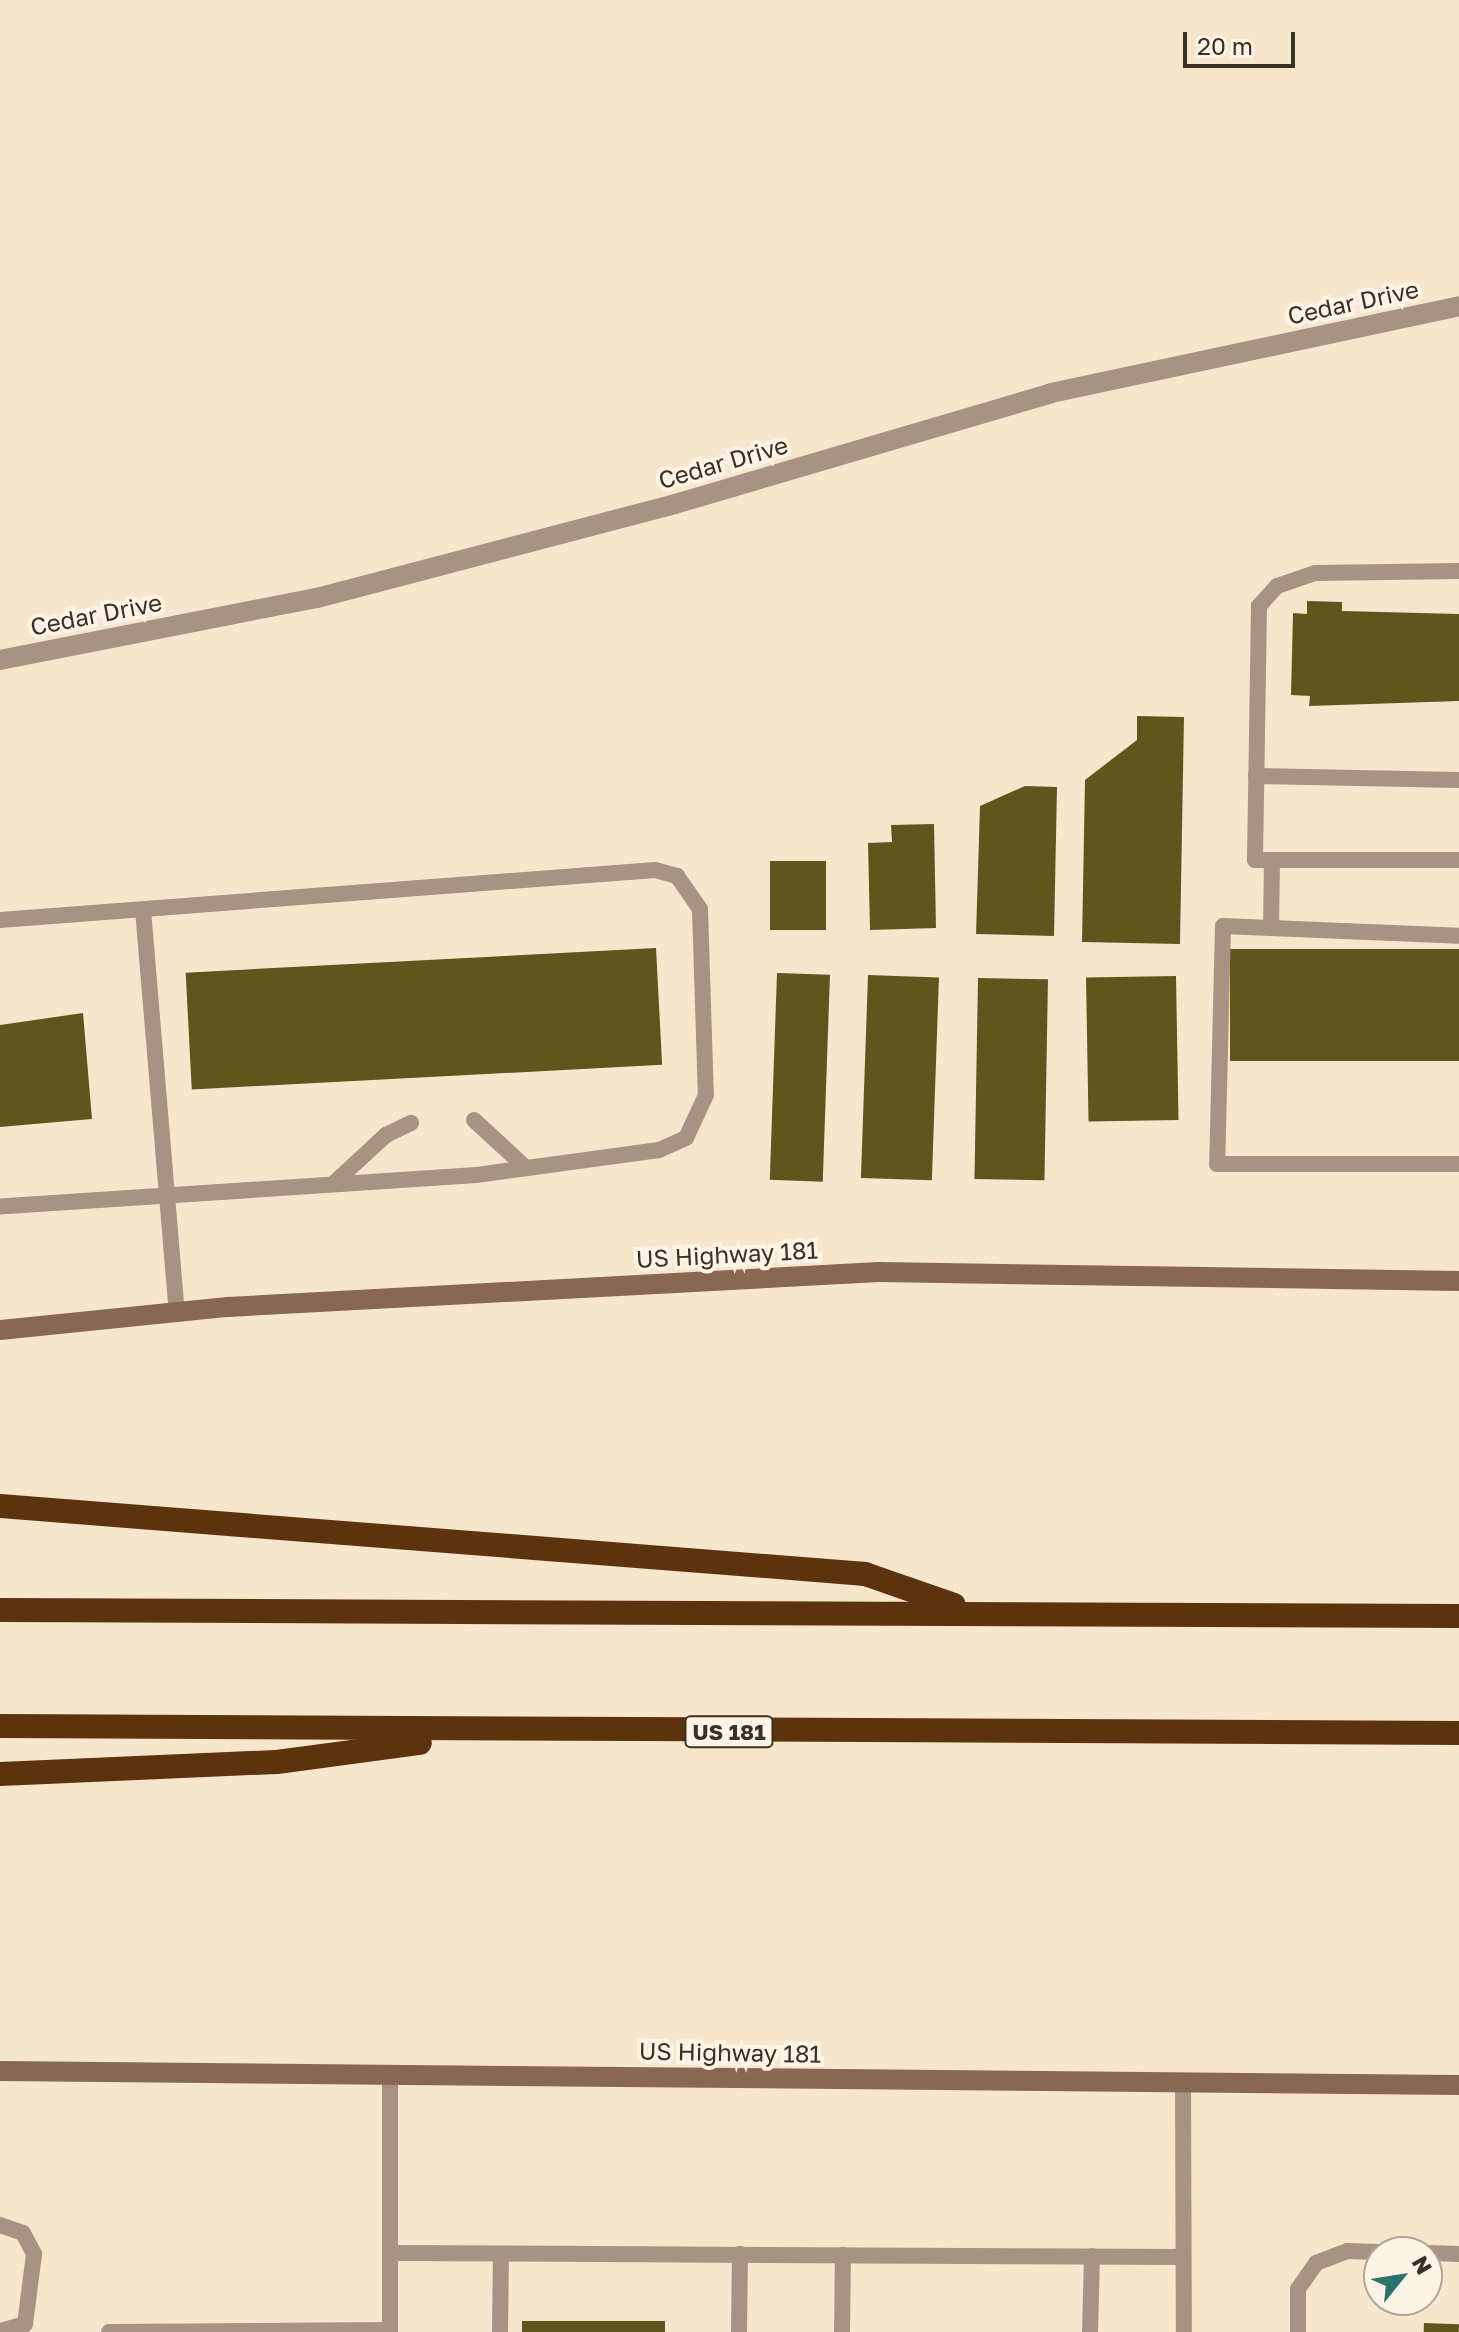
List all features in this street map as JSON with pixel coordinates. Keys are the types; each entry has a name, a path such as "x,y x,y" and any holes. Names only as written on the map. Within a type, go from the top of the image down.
{"highway":[{"path":"0,1506 865,1574 976,1612"},
{"path":"0,1610 1459,1616"},
{"name":"US 181","path":"0,1726 511,1731 1459,1733"},
{"path":"0,1774 277,1762 511,1731"}],"main road":[{"name":"US Highway 181","path":"0,1330 177,1312 879,1272 1459,1281"},
{"name":"US Highway 181","path":"0,2071 1459,2085"}],"street":[{"name":"Cedar Drive","path":"0,660 317,598 675,504 1051,393 1459,306"}],"lane":[{"path":"1459,571 1315,573 1277,586 1259,606 1256,632 1255,860 1459,860"},
{"path":"1256,776 1459,780"},
{"path":"1271,928 1272,860"},
{"path":"0,920 655,870 677,876 700,909 706,1095 700,1120 686,1138 659,1150 526,1168 0,1207"},
{"path":"143,910 177,1312"},
{"path":"1459,936 1223,926 1217,1164 1459,1164"},
{"path":"474,1120 526,1168"},
{"path":"333,1184 386,1135 411,1123"},
{"path":"109,2332 390,2331 390,2075"},
{"path":"1183,2083 1184,2332"},
{"path":"0,2225 23,2233 34,2254 33,2306 25,2324 0,2331"},
{"path":"1298,2332 1298,2289 1316,2263 1347,2251 1363,2252"},
{"path":"390,2253 1183,2257"},
{"path":"500,2332 501,2254"},
{"path":"739,2332 740,2254"},
{"path":"842,2332 843,2255"},
{"path":"1090,2332 1092,2256"}],"building":[{"path":"1307,601 1342,602 1342,611 1459,614 1459,701 1309,706 1310,696 1291,695 1293,613 1307,614"},
{"path":"1137,716 1184,717 1180,944 1082,942 1085,780 1137,740"},
{"path":"1025,786 1057,787 1054,936 976,934 980,806"},
{"path":"934,824 936,928 870,930 868,843 892,842 891,825"},
{"path":"770,861 826,861 826,930 770,930"},
{"path":"656,948 662,1065 192,1089 186,973"},
{"path":"1230,949 1459,949 1459,1061 1230,1061"},
{"path":"777,973 830,975 823,1182 770,1180"},
{"path":"868,975 939,977 932,1180 861,1178"},
{"path":"1176,976 1179,1120 1089,1122 1086,978"},
{"path":"978,978 1048,979 1044,1180 974,1179"},
{"path":"83,1013 92,1119 0,1127 0,1025"},
{"path":"522,2321 665,2321 665,2332 522,2332"},
{"path":"1424,2323 1459,2324 1459,2332 1424,2332"}]}
